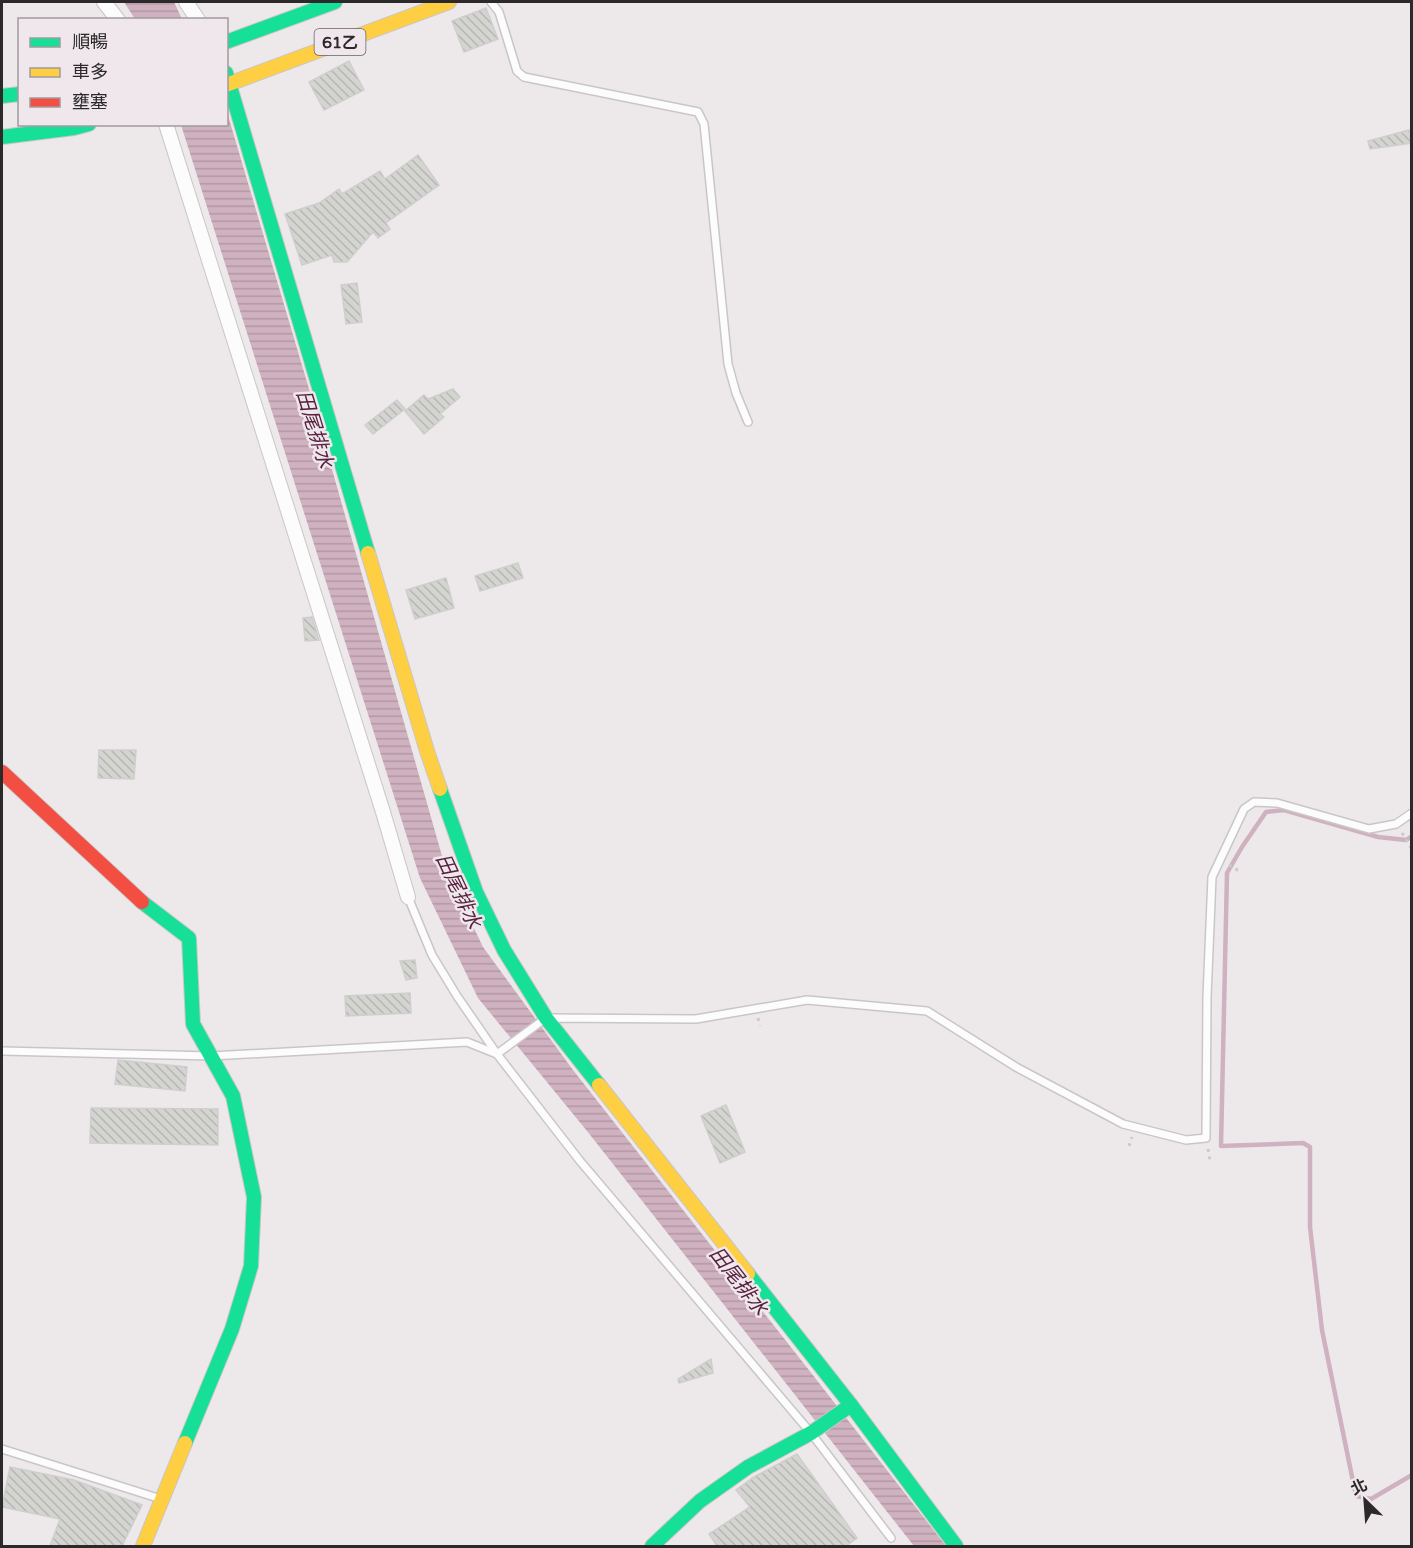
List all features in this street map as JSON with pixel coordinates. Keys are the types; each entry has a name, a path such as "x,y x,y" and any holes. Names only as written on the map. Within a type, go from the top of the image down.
{"street":[{"path":"104,2 116,18"},
{"path":"186,2 197,18"},
{"name":"61乙","path":"228,41 335,2"},
{"name":"61乙","path":"228,80 449,2"},
{"path":"228,80 427,750 476,892 504,950 546,1018 851,1405 956,1546"},
{"path":"2,96 18,94"},
{"path":"2,137 82,126"},
{"path":"167,126 408,897"},
{"path":"2,772 147,907 189,938 193,1024 233,1096 254,1197 251,1266 232,1329 143,1546"},
{"path":"652,1546 700,1501 748,1467 811,1434 851,1405"}],"lane":[{"path":"491,2 499,12 516,70 524,77 699,112 704,124 728,364 736,393 748,422"},
{"path":"498,1054 546,1018 696,1019 807,1000 927,1011 1016,1067 1124,1124 1186,1140 1206,1138 1207,997 1212,877 1244,809 1254,802 1276,803 1369,829 1396,824 1412,813"},
{"path":"408,897 432,955 457,996 498,1054 580,1161 811,1434 891,1538"},
{"path":"2,1051 211,1056 467,1042 498,1054"},
{"path":"2,1449 161,1499"}],"path":[{"path":"1396,824 1411,848"}],"water":[{"path":"124,2 174,2 182,18 134,18"},
{"name":"田尾排水","path":"228,115 312,399 446,870 483,947 573,1070 946,1546 914,1546 587,1131 478,998 420,878 181,126 228,126"}],"building":[{"path":"486,8 498,39 464,52 452,21"},
{"path":"349,61 364,90 324,110 309,82"},
{"path":"1409,130 1412,143 1370,149 1368,141"},
{"path":"418,155 439,185 386,223 390,229 378,238 373,232 347,262 334,262 332,255 302,265 285,214 319,203 339,189 342,194 380,171 385,179"},
{"path":"357,283 362,322 346,324 341,285"},
{"path":"453,389 460,397 440,414 444,417 424,434 405,411 424,395 428,399"},
{"path":"397,400 405,409 373,434 365,425"},
{"path":"518,563 523,578 480,591 475,576"},
{"path":"446,578 454,608 415,619 406,590"},
{"path":"312,617 319,640 305,641 303,618"},
{"path":"99,750 136,750 134,779 98,778"},
{"path":"415,960 417,978 406,980 400,961"},
{"path":"410,993 411,1013 346,1016 345,996"},
{"path":"118,1060 187,1067 185,1091 115,1084"},
{"path":"726,1105 745,1152 720,1163 701,1116"},
{"path":"91,1108 218,1109 218,1145 90,1143"},
{"path":"711,1359 713,1373 679,1383 678,1379"},
{"path":"797,1454 857,1538 846,1546 717,1546 709,1534 750,1507 736,1490 754,1477"},
{"path":"10,1467 74,1480 142,1505 122,1546 50,1546 60,1519 2,1507"}],"waterway":[{"path":"1412,836 1406,840 1378,837 1284,810 1266,812 1242,847 1227,873 1221,1146 1303,1143 1310,1147 1310,1227 1322,1330 1356,1496 1371,1499 1412,1475"}],"traffic: fast":[{"path":"228,41 335,2"},
{"path":"228,80 368,553"},
{"path":"2,96 18,94"},
{"path":"2,137 82,126"},
{"path":"440,789 476,892 504,950 546,1018 599,1085"},
{"path":"142,902 189,938 193,1024 233,1096 254,1197 251,1266 232,1329 185,1443"},
{"path":"748,1274 851,1405 956,1546"},
{"path":"652,1546 700,1501 748,1467 811,1433 851,1405"}],"traffic: slow":[{"path":"228,84 449,2"},
{"path":"368,553 440,789"},
{"path":"599,1085 748,1274"},
{"path":"143,1546 185,1443"}],"traffic: jam":[{"path":"2,772 142,902"}]}
